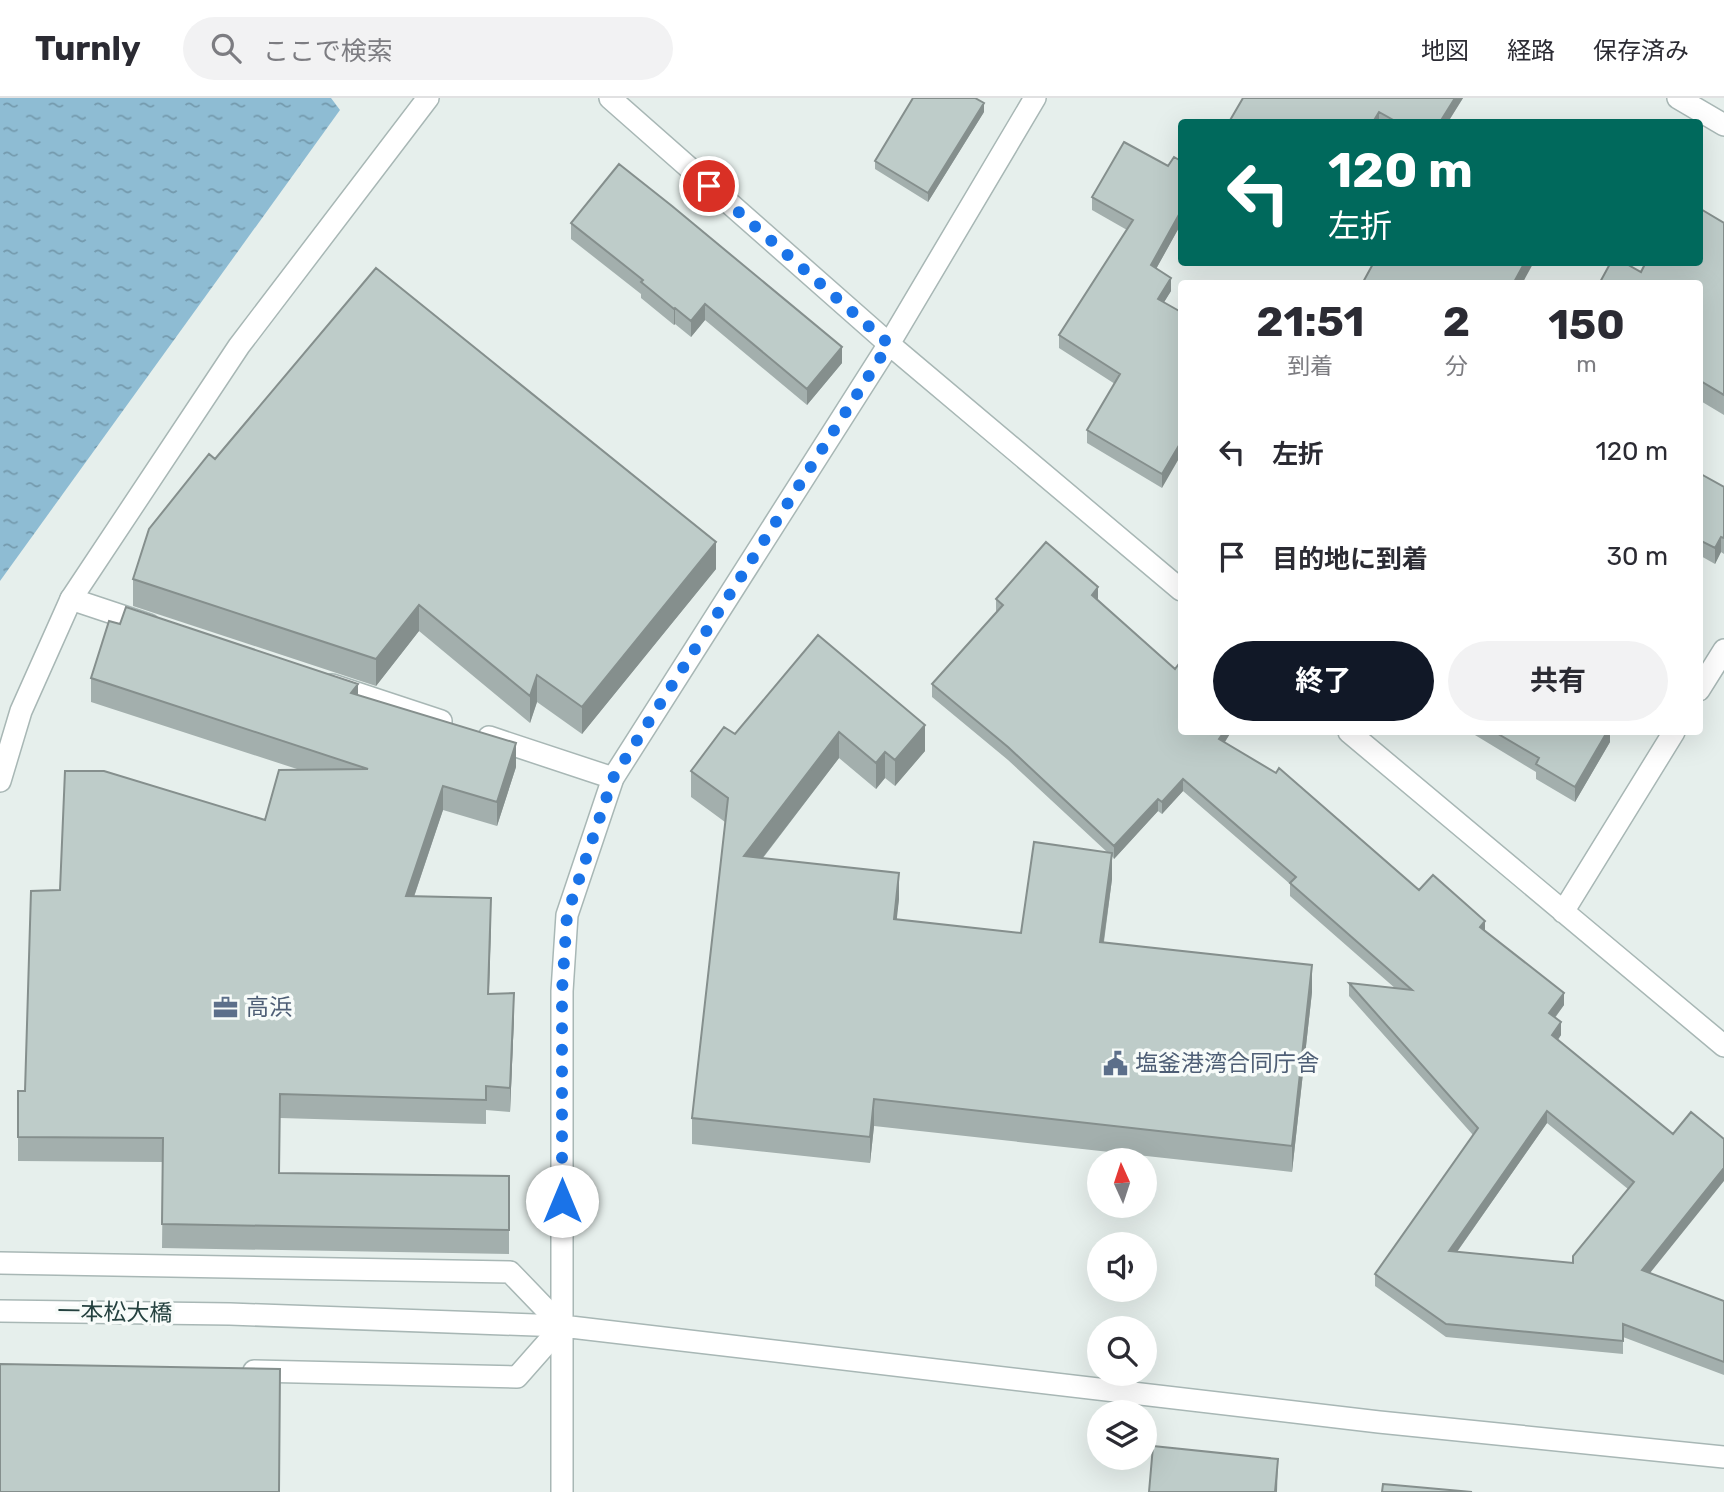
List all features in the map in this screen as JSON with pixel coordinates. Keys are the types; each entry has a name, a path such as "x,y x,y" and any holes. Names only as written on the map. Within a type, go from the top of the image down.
{"street":[{"path":"0,781 20,711 71,599 239,346 428,98"},
{"path":"610,98 889,344 1178,587"},
{"path":"562,1492 562,991 567,915 613,778 889,344 1035,98"},
{"path":"1678,98 1724,125"},
{"path":"71,599 164,630"},
{"path":"1703,683 1724,649"},
{"path":"309,678 613,778"},
{"path":"1353,735 1724,1046"},
{"path":"1563,912 1672,735"},
{"path":"0,1262 510,1272 562,1326"},
{"name":"一本松大橋","path":"0,1311 230,1314 562,1326 1379,1422 1724,1458"},
{"path":"238,1371 517,1377 562,1326"}],"water":[{"path":"0,98 331,98 340,110 0,581"}],"building":[{"path":"913,98 975,98 984,103 928,193 875,161"},
{"path":"1243,98 1455,98 1442,119 1392,119 1379,112 1375,119 1231,119"},
{"path":"1124,142 1168,166 1174,157 1178,159 1178,216 1151,265 1171,278 1158,299 1178,310 1178,447 1162,474 1087,430 1120,374 1059,335 1133,220 1092,197"},
{"path":"619,164 842,347 807,389 705,304 691,321 571,223"},
{"path":"1703,210 1724,223 1724,395 1703,382 1703,280 1601,280 1609,266 1630,266 1641,272 1644,266 1703,266"},
{"path":"1372,266 1523,266 1515,280 1364,280"},
{"path":"376,268 716,542 582,707 537,675 530,696 419,605 376,659 133,579 149,529 209,454 215,459"},
{"path":"1703,475 1724,487 1724,538 1721,537 1715,548 1703,542"},
{"path":"1046,542 1098,587 1092,595 1175,669 1178,665 1178,735 1222,735 1219,739 1276,773 1279,768 1419,890 1433,875 1485,921 1480,927 1564,993 1549,1013 1561,1022 1552,1035 1673,1134 1691,1112 1724,1139 1724,1168 1642,1270 1724,1301 1724,1362 1623,1324 1623,1341 1446,1324 1375,1274 1478,1128 1349,983 1412,990 1290,883 1296,877 1183,779 1162,802 1158,799 1114,846 1008,747 932,684 1003,605 996,599","holes":["1547,1111 1634,1182 1573,1256 1573,1263 1449,1251"]},
{"path":"126,607 358,684 351,693 516,743 497,802 443,786 406,896 491,898 488,994 514,993 510,1088 486,1086 486,1100 280,1094 279,1173 509,1176 509,1230 162,1224 163,1138 18,1137 18,1091 25,1091 31,891 60,890 65,771 104,771 265,820 279,770 368,769 91,678 109,621 120,624"},
{"path":"818,635 925,725 895,760 885,752 876,763 839,732 744,856 899,873 894,919 1021,933 1034,842 1112,853 1100,942 1312,965 1292,1146 874,1099 870,1137 692,1118 728,798 691,771 724,727 735,734"},
{"path":"1500,735 1605,735 1575,787 1536,764 1539,758"},
{"path":"0,1364 280,1369 279,1492 0,1492"},
{"path":"1157,1446 1278,1459 1275,1492 1149,1492 1151,1470 1157,1470"},
{"path":"1383,1484 1472,1492 1382,1492"}],"place":[{"name":"高浜","path":"226,1007"},
{"name":"塩釜港湾合同庁舎","path":"1115,1063"}],"route":[{"path":"562,1201 562,991 567,915 613,778 889,344 709,186"}]}
